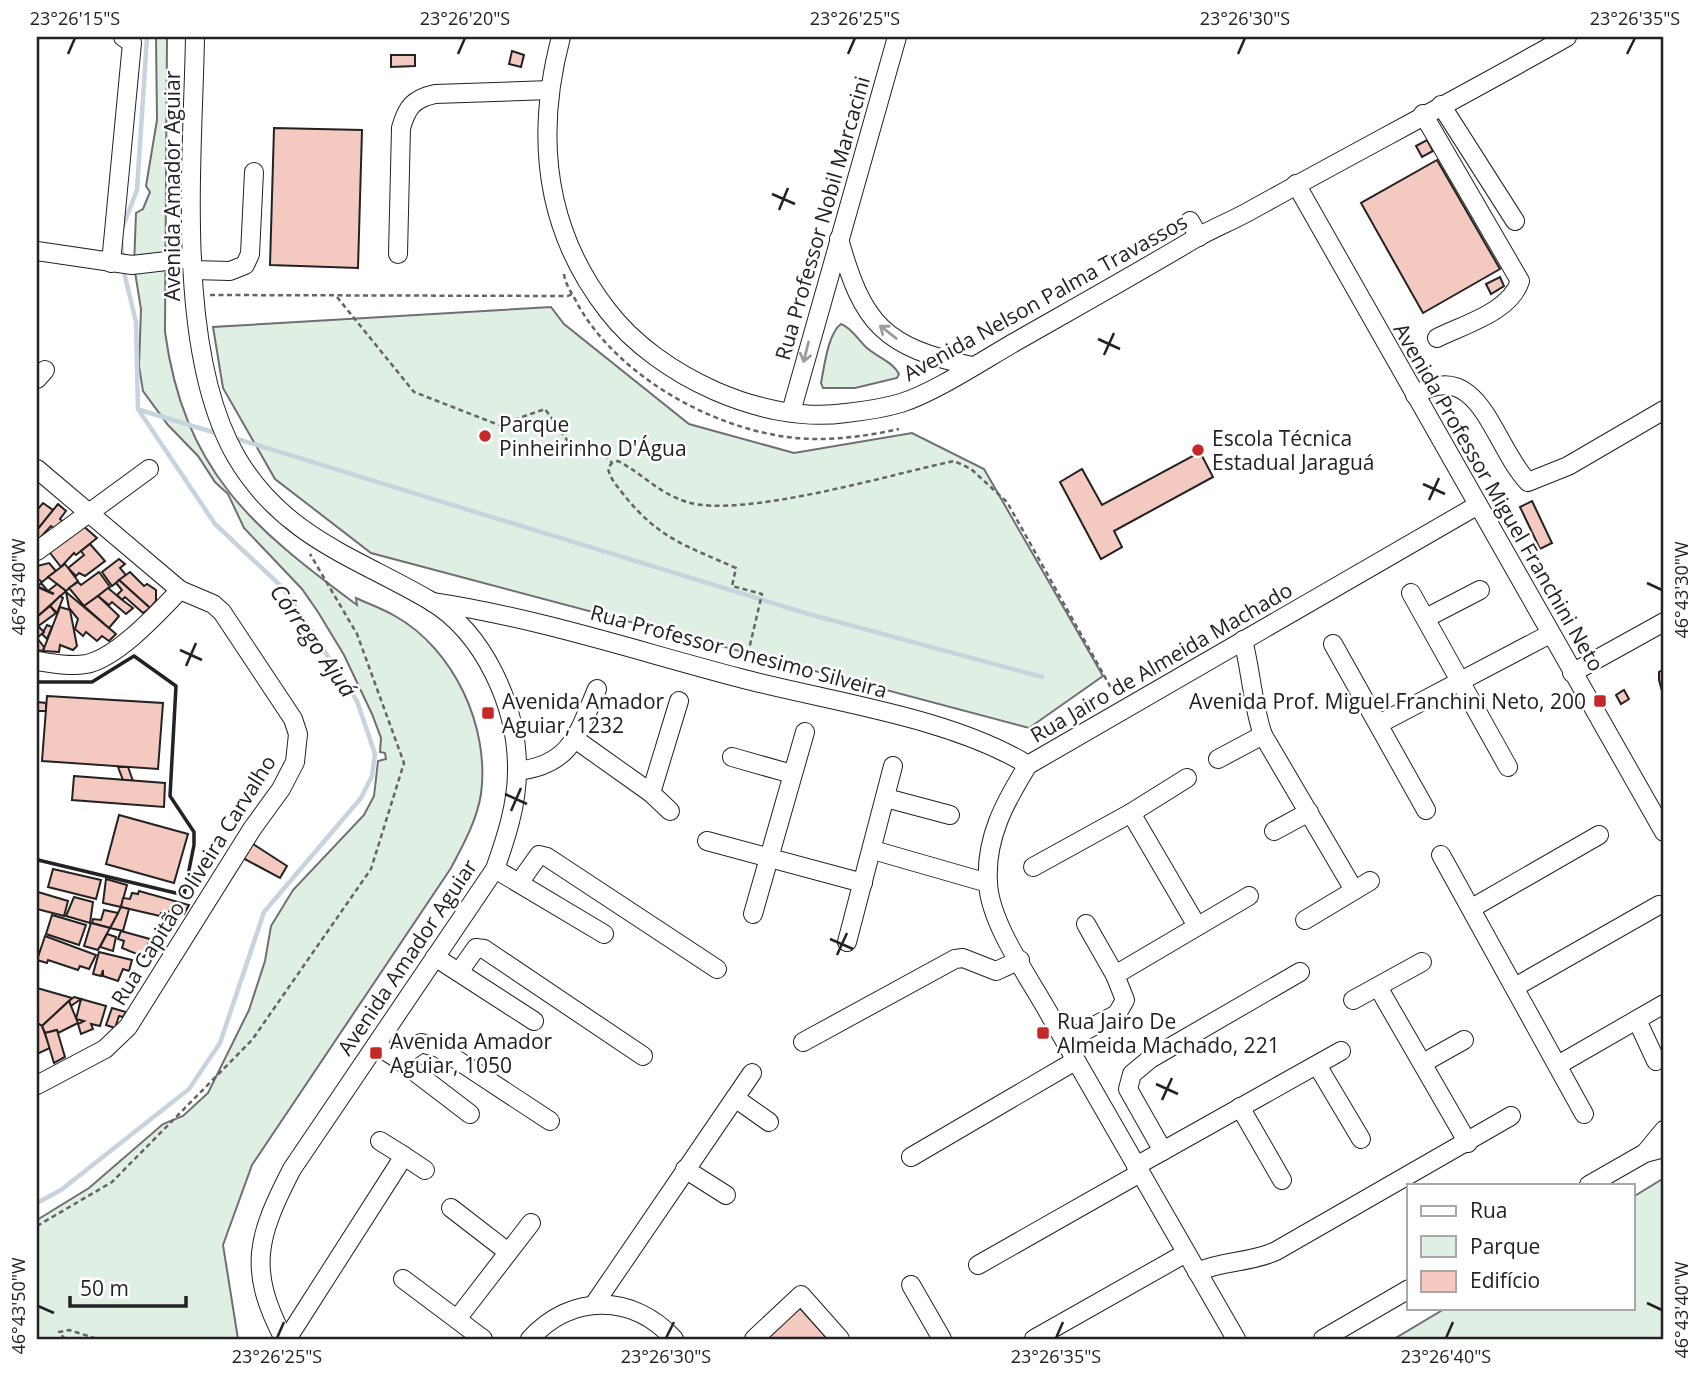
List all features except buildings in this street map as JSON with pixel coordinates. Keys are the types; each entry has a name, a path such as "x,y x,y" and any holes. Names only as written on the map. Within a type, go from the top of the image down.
{"street":[{"name":"Avenida Amador Aguiar","path":"195,37 192,264 198,336 220,421 236,458 265,497 292,524 326,547 432,601 467,634 485,658 512,720 517,771 508,832 495,869 292,1169 268,1215 258,1261 268,1308 286,1339"},
{"name":"Avenida Nelson Palma Travassos","path":"561,37 550,90 548,174 566,239 587,284 631,337 667,367 727,396 791,412 842,414 902,402 972,366 1194,229 1296,184 1567,37"},
{"name":"Rua Professor Nobil Marcacini","path":"791,412 897,37"},
{"path":"111,263 128,40"},
{"path":"398,254 401,128 405,111 418,98 435,94 550,90"},
{"path":"1441,105 1515,220"},
{"path":"1423,114 1520,281 1516,293 1507,303 1437,338"},
{"path":"37,251 111,263 192,264 230,271 245,265 250,254 254,172"},
{"name":"Avenida Professor Miguel Franchini Neto","path":"1296,184 1664,832"},
{"path":"839,239 859,300 867,314 886,333 930,357 972,366"},
{"path":"1415,395 1442,382 1455,384 1467,392 1481,408 1512,465 1528,482 1578,461 1664,410"},
{"name":"Rua Capitão Oliveira Carvalho","path":"37,469 180,590 213,604 222,612 287,708 298,734 295,762 281,789 245,840 128,1027 105,1049 37,1085"},
{"path":"37,551 149,469"},
{"name":"Rua Jairo de Almeida Machado","path":"1237,1339 1075,1061 1000,925 990,899 988,883 996,822 1028,765 1478,505"},
{"path":"37,661 83,665 97,662 156,615 180,590"},
{"path":"1426,618 1480,590"},
{"path":"1411,593 1508,767"},
{"name":"Rua Professor Onesimo Silveira","path":"432,601 546,623 742,679 950,731 1004,750 1028,765"},
{"path":"1572,673 1664,622"},
{"path":"1379,724 1550,634"},
{"path":"1243,640 1254,687 1257,719 1263,735 1354,890"},
{"path":"1333,644 1426,810"},
{"path":"517,771 551,764 575,739 597,688"},
{"path":"651,793 679,701"},
{"path":"753,915 805,732"},
{"path":"1218,759 1263,735"},
{"path":"575,739 651,793 670,811"},
{"path":"732,757 792,774"},
{"path":"847,942 893,766"},
{"path":"1033,867 1187,778"},
{"path":"886,797 950,815"},
{"path":"1274,831 1309,812"},
{"path":"1130,813 1196,926"},
{"path":"1472,908 1599,835"},
{"path":"707,841 863,883"},
{"path":"873,850 988,883"},
{"path":"519,883 539,855 547,856 718,969"},
{"path":"1441,855 1584,1114"},
{"path":"495,869 604,934"},
{"path":"1305,920 1370,881"},
{"path":"1115,975 1250,896"},
{"path":"1515,987 1659,905"},
{"path":"1065,1041 1117,1014 1123,1007 1123,990 1086,924"},
{"path":"459,972 477,948 484,949 643,1056"},
{"path":"435,957 534,1021"},
{"path":"803,1042 955,959 963,958 996,971 1020,960"},
{"path":"1353,1000 1422,962"},
{"path":"1163,1151 1128,1089 1132,1074 1150,1059 1300,972"},
{"path":"1378,987 1468,1143"},
{"path":"1558,1065 1664,1004"},
{"path":"1637,1020 1656,1061"},
{"path":"1423,1063 1464,1040"},
{"path":"398,1059 421,1043 439,1048 550,1121"},
{"path":"376,1045 470,1114"},
{"path":"978,1265 1138,1169 1163,1151 1341,1051"},
{"path":"911,1157 1075,1061"},
{"path":"1317,1065 1361,1139"},
{"path":"595,1303 752,1073"},
{"path":"735,1098 769,1122"},
{"path":"1240,1107 1282,1180"},
{"path":"1198,1272 1262,1258 1468,1143 1511,1116"},
{"path":"1645,1153 1664,1130"},
{"path":"380,1141 425,1170"},
{"path":"1591,1184 1645,1153 1664,1148"},
{"path":"286,1339 404,1156"},
{"path":"685,1169 726,1195"},
{"path":"451,1208 508,1252"},
{"path":"457,1319 531,1223"},
{"path":"1034,1339 1186,1253"},
{"path":"403,1279 483,1339"},
{"path":"911,1285 943,1339"},
{"path":"1323,1339 1407,1290"},
{"path":"754,1339 801,1295 840,1339"},
{"path":"530,1339 565,1311 595,1303 628,1309 654,1320 674,1339"}],"path":[{"path":"194,291 220,297 568,296 587,284"},
{"path":"337,297 414,392 499,425 545,409 574,450 594,444 612,463"},
{"path":"742,679 762,594 732,586 736,568 659,533 642,518 609,477 608,468 612,463 618,461 626,465 654,488 688,502 719,506 757,503 954,461 1007,502 1122,709"},
{"path":"37,1226 112,1182 252,1040 372,869 404,763 357,634 292,524"},
{"path":"65,1339 59,1332 69,1330 97,1339"}],"green space":[{"path":"156,37 167,37 165,332 174,380 188,422 206,458 228,491 285,549 357,605 356,598 395,616 416,630 435,648 451,669 473,717 480,743 481,794 473,823 451,868 252,1165 223,1245 238,1339 37,1339 37,1220 89,1188 163,1124 183,1116 208,1093 249,1010 265,961 271,926 293,890 364,815 374,796 378,761 386,759 385,753 380,752 381,738 372,714 344,655 318,612 302,589 244,528 228,494 215,482 198,456 168,425 143,391 139,366 141,309 134,266 136,213 143,209 150,192 146,186 157,120"},
{"name":"Parque Pinheirinho D'Água","path":"551,307 564,324 689,424 794,453 912,433 984,469 1103,676 1029,728 371,553 275,479 223,388 213,327"},
{"path":"841,324 852,331 867,348 893,366 899,374 897,378 855,388 823,388 821,383 827,351"},
{"path":"1664,1178 1664,1339 1394,1339 1443,1310 1634,1310 1634,1196"}],"waterway":[{"name":"Córrego Ajuá","path":"122,229 137,190 147,37"},
{"name":"Córrego Ajuá","path":"121,241 123,260"},
{"name":"Córrego Ajuá","path":"37,1203 61,1190 189,1089 220,1043 264,912 361,798 372,776 375,754 357,701 283,588 215,524 138,409 136,322 123,268"},
{"path":"140,410 219,434"},
{"path":"234,438 805,613 1042,677"}],"wall":[{"path":"37,682 92,682 134,656 176,686 170,796 194,832 184,895 38,860 37,856"}],"place":[{"name":"Parque Pinheirinho D'Água","path":"485,436"},
{"name":"Escola Técnica Estadual Jaraguá","path":"1198,450"},
{"name":"Avenida Prof. Miguel Franchini Neto, 200","path":"1600,701"},
{"name":"Avenida Amador Aguiar, 1232","path":"488,713"},
{"name":"Rua Jairo De Almeida Machado, 221","path":"1043,1033"},
{"name":"Avenida Amador Aguiar, 1050","path":"376,1053"}]}
